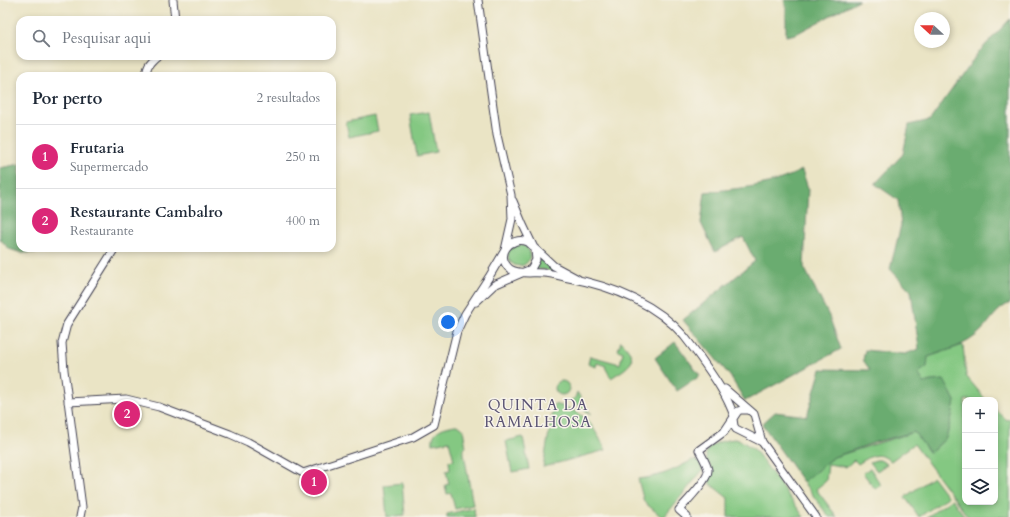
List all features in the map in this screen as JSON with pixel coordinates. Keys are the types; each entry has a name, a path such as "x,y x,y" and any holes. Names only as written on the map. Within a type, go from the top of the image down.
{"street":[{"path":"173,0 175,16"},
{"path":"478,0 497,135 510,195 512,219 504,255 507,266 521,272 544,273 578,279"},
{"path":"147,72 147,68 154,60"},
{"path":"465,314 494,284 531,269 536,260 537,255 533,245 510,195"},
{"path":"68,402 126,399 159,406 248,442 302,473 419,434 434,425 456,332 465,314 505,250 512,242 523,240 533,245 554,266 578,279 635,299 656,310 684,336 718,382 728,399 734,426 741,432 762,442"},
{"path":"80,517 82,507 62,354 62,343 67,324 112,252"},
{"path":"718,382 735,400 754,414 762,442 816,517"},
{"path":"719,437 728,427 736,413 741,410 748,410"},
{"path":"688,517 679,510 708,474 708,470 699,450 719,437 729,433 746,432 753,428 756,421"}],"green space":[{"path":"784,0 859,0 796,34 786,36 786,7"},
{"path":"1010,19 1010,303 1001,309 981,331 969,340 956,347 928,357 927,367 918,373 924,383 944,380 955,401 946,438 930,453 914,432 876,442 834,457 803,482 762,424 775,412 807,416 821,369 870,370 863,360 865,350 905,354 919,349 911,291 890,269 901,225 898,200 875,184 903,154 909,125 930,120 978,53"},
{"path":"429,112 436,152 417,156 410,115"},
{"path":"375,116 378,131 349,137 346,122"},
{"path":"16,165 16,251 9,249 0,239 0,168"},
{"path":"802,170 808,188 804,267 829,316 841,349 745,401 730,376 683,320 755,261 743,237 715,252 701,223 705,192 755,186 790,176"},
{"path":"515,244 523,244 530,251 530,259 523,266 515,266 508,259 508,251"},
{"path":"19,252 52,252 22,253"},
{"path":"540,258 557,271 555,272 535,268"},
{"path":"621,341 631,354 632,358 628,366 623,370 611,378 605,367 606,366 597,363 596,367 588,364 590,356 620,364 623,352 618,350"},
{"path":"675,342 700,376 677,391 655,358"},
{"path":"963,345 966,376 984,397 962,397 962,505 998,505 998,412 1007,420 1010,419 1010,517 968,517 914,444 891,461 878,455 870,457 858,464 854,460 846,467 828,464 826,481 816,489 837,517 829,517 803,482 834,457 914,432 930,453 946,438 955,401 931,381 924,383 917,373 928,357"},
{"path":"559,381 565,381 569,385 569,391 565,395 559,395 555,391 555,385"},
{"path":"577,392 591,415 570,401 575,398"},
{"path":"554,404 574,410 581,415 596,432 606,450 543,467"},
{"path":"458,425 463,429 466,447 463,448 473,505 455,509 451,493 447,494 445,485 449,484 446,471 450,470 449,461 454,460 449,441 433,444 433,439 436,432 439,430"},
{"path":"523,437 529,469 512,472 506,441"},
{"path":"734,439 740,440 755,450 804,517 728,517 728,498 709,483 713,471 706,456 709,448 716,443"},
{"path":"692,460 700,462 702,471 664,517 662,517 644,502 638,479 666,473"},
{"path":"880,460 887,464 877,471 870,462"},
{"path":"870,468 881,485 875,489 863,473"},
{"path":"933,477 948,497 919,517 905,497"},
{"path":"402,483 405,515 387,517 384,485"},
{"path":"952,499 965,517 927,517"},
{"path":"474,508 475,517 447,517 447,514"}],"place":[{"name":"Restaurante Cambalro","path":"127,414"},
{"name":"Frutaria","path":"314,482"}],"district":[{"name":"QUINTA DA RAMALHOSA","path":"538,414"}]}
